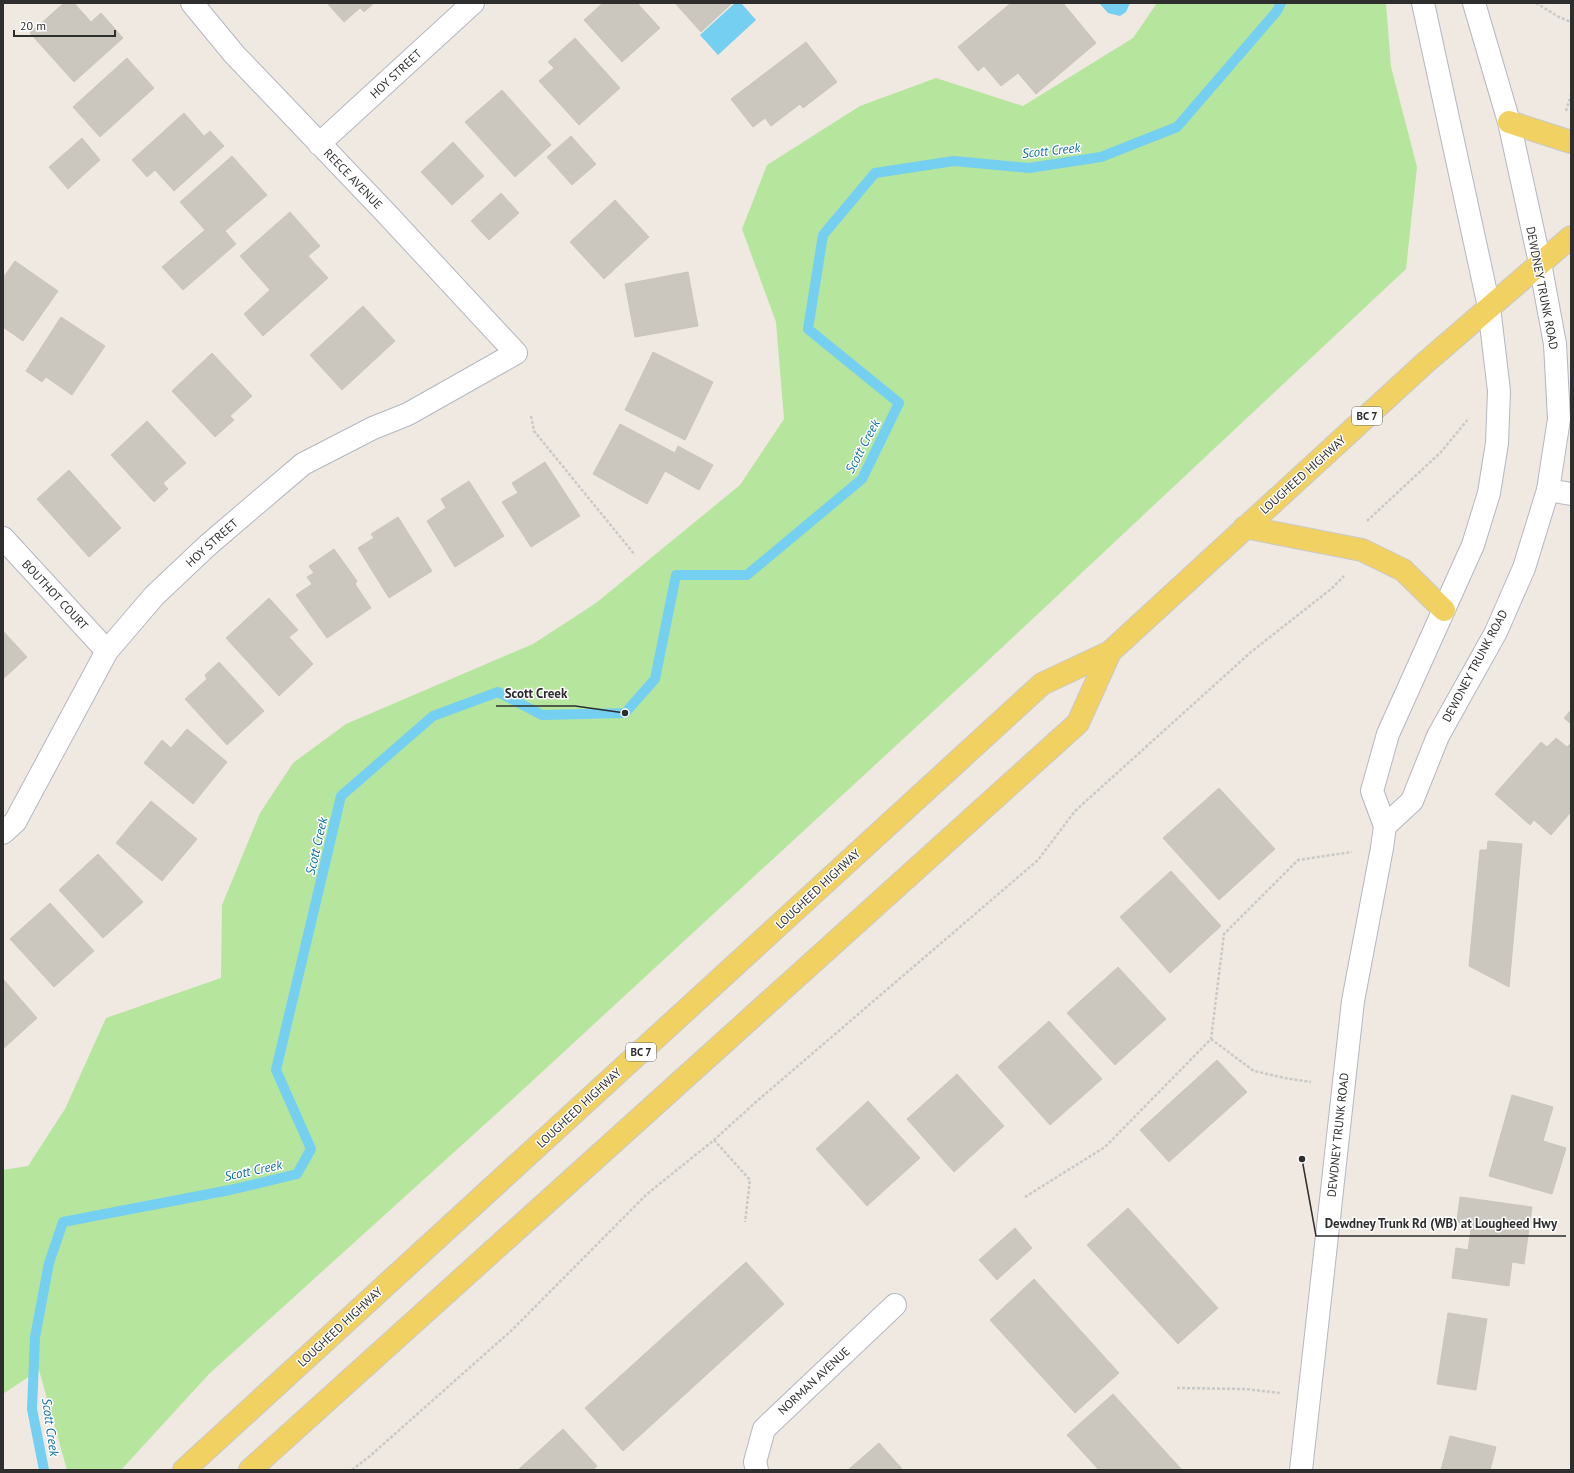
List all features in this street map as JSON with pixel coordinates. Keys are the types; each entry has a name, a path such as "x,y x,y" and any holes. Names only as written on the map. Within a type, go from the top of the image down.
{"main road":[{"name":"REECE AVENUE","path":"192,3 234,54 385,212 516,353"},
{"name":"HOY STREET","path":"320,144 473,3"},
{"name":"DEWDNEY TRUNK ROAD","path":"1301,1470 1353,1001 1385,826 1372,791 1388,734 1473,545 1489,493 1496,450 1499,390 1489,307 1423,3"},
{"name":"DEWDNEY TRUNK ROAD","path":"1385,826 1412,802 1438,736 1496,632 1524,568 1548,490 1559,419 1555,344 1540,263 1509,122 1474,3"},
{"path":"1509,122 1571,142"},
{"name":"LOUGHEED HIGHWAY","path":"184,1470 1042,684 1110,652 1245,527 1489,307 1571,237"},
{"name":"HOY STREET","path":"3,833 15,822 107,651 154,596 203,550 303,464 373,428 408,414 516,353"},
{"path":"1548,490 1571,494"},
{"path":"1245,527 1362,550 1403,570 1444,610"},
{"name":"BOUTHOT COURT","path":"3,538 107,651"},
{"name":"LOUGHEED HIGHWAY","path":"250,1470 1078,724 1110,652"},
{"name":"NORMAN AVENUE","path":"756,1470 755,1462 764,1429 895,1305"}],"path":[{"path":"1536,3 1559,17 1571,22"},
{"path":"1564,114 1571,95"},
{"path":"531,416 534,431 635,555"},
{"path":"1366,526 1368,519 1441,452 1470,416"},
{"path":"352,1470 370,1456 512,1330 647,1194 714,1140 756,1101 1038,860 1075,811 1251,652 1331,589 1347,574"},
{"path":"1025,1197 1106,1147 1211,1039 1224,934 1298,860 1382,848"},
{"path":"1211,1039 1254,1071 1311,1082"},
{"path":"714,1140 750,1180 745,1222"},
{"path":"1177,1388 1245,1390 1310,1397"}],"green space":[{"path":"1157,3 1386,3 1391,67 1417,167 1406,269 978,670 516,1096 209,1374 121,1470 67,1470 39,1370 3,1394 3,1170 28,1166 65,1109 106,1018 221,978 222,905 260,813 293,763 346,724 533,644 596,603 740,485 784,419 776,322 742,229 767,165 860,106 936,78 1023,106 1133,38"}],"water":[{"path":"735,3 741,3 756,20 718,55 700,35"},
{"path":"1099,3 1130,3 1126,12 1120,16 1108,13"}],"building":[{"path":"64,3 74,3 91,22 101,13 123,38 74,82 30,33"},
{"path":"327,3 374,3 364,12 360,8 344,22"},
{"path":"603,3 637,3 660,28 622,62 584,20"},
{"path":"675,3 732,3 701,32"},
{"path":"1011,3 1063,3 1096,43 1036,94 1018,73 1001,86 984,66 978,71 958,47"},
{"path":"575,38 620,88 579,125 539,81 554,68 548,62"},
{"path":"806,42 837,82 803,108 800,104 771,126 765,118 753,127 731,99"},
{"path":"127,58 154,88 100,137 73,107"},
{"path":"502,90 551,145 515,177 465,122"},
{"path":"184,113 204,136 210,131 224,146 174,191 155,170 147,177 132,160"},
{"path":"571,136 596,164 572,185 547,157"},
{"path":"82,138 100,160 68,189 49,167"},
{"path":"453,142 484,176 452,205 421,172"},
{"path":"232,156 267,195 225,231 236,244 183,290 162,267 205,230 180,202"},
{"path":"501,193 519,213 489,240 471,221"},
{"path":"615,200 649,237 604,279 570,242"},
{"path":"290,212 320,246 308,256 328,278 263,336 244,314 270,290 240,256"},
{"path":"15,261 58,291 23,341 3,327 3,278"},
{"path":"688,272 698,326 635,337 625,284"},
{"path":"363,306 395,341 342,390 310,355"},
{"path":"61,317 105,346 72,395 46,377 42,382 26,371"},
{"path":"653,352 713,382 685,440 625,410"},
{"path":"212,353 252,396 230,416 234,420 215,437 172,391"},
{"path":"147,421 186,463 163,483 168,489 154,502 111,455"},
{"path":"620,424 675,453 678,446 713,465 699,490 665,471 647,504 593,474"},
{"path":"545,462 580,516 531,547 502,502 518,493 512,483"},
{"path":"69,470 121,528 89,557 37,499"},
{"path":"469,481 504,536 455,567 427,521 446,508 441,499"},
{"path":"398,517 432,571 389,598 358,548 374,538 371,534"},
{"path":"334,549 357,581 355,584 371,608 327,638 296,595 312,584 307,577 314,573 309,566"},
{"path":"269,598 298,630 289,637 313,664 279,696 226,638"},
{"path":"3,631 27,657 3,679"},
{"path":"219,662 264,711 227,745 185,699 207,679 205,675"},
{"path":"1571,710 1571,724 1564,718"},
{"path":"187,729 227,762 193,804 144,763 162,740 171,748"},
{"path":"1556,738 1567,747 1571,743 1571,812 1551,835 1534,820 1530,825 1495,794 1541,742 1547,747"},
{"path":"1219,788 1275,849 1219,900 1163,838"},
{"path":"151,801 197,839 162,881 116,843"},
{"path":"1488,841 1522,844 1509,987 1469,966 1480,850 1487,850"},
{"path":"98,854 143,902 103,938 59,890"},
{"path":"1171,871 1221,926 1170,973 1120,917"},
{"path":"50,903 94,951 54,987 10,939"},
{"path":"1118,967 1166,1019 1115,1065 1067,1013"},
{"path":"3,979 37,1018 3,1049"},
{"path":"1049,1021 1102,1079 1050,1125 998,1067"},
{"path":"1217,1060 1247,1092 1169,1162 1140,1130"},
{"path":"957,1074 1004,1126 954,1172 907,1119"},
{"path":"1512,1095 1553,1107 1543,1141 1566,1148 1552,1194 1489,1176"},
{"path":"868,1101 920,1158 867,1206 816,1149"},
{"path":"1460,1197 1532,1207 1524,1264 1512,1262 1509,1286 1452,1278 1456,1248 1468,1250 1471,1230 1457,1221"},
{"path":"1128,1208 1218,1308 1178,1344 1087,1245"},
{"path":"1015,1228 1032,1248 997,1280 979,1260"},
{"path":"746,1262 784,1304 623,1451 585,1408"},
{"path":"1034,1279 1119,1373 1075,1413 990,1320"},
{"path":"1448,1313 1487,1319 1476,1390 1437,1384"},
{"path":"1113,1394 1182,1470 1099,1470 1067,1435"},
{"path":"563,1429 597,1466 593,1470 518,1470"},
{"path":"1450,1436 1496,1447 1490,1470 1441,1470"},
{"path":"879,1443 903,1470 848,1470"}],"waterway":[{"name":"Scott Creek","path":"44,1470 32,1409 35,1337 49,1263 63,1222 230,1190 297,1174 311,1149 276,1070 341,796 433,716 498,692 542,715 625,713 655,679 676,575 747,575 862,479 899,403 808,329 823,235 875,173 954,161 1029,168 1101,157 1177,127 1277,11 1281,3"}],"place":[{"name":"Scott Creek","path":"625,713"},
{"name":"Dewdney Trunk Rd (WB) at Lougheed Hwy","path":"1302,1159"}]}
